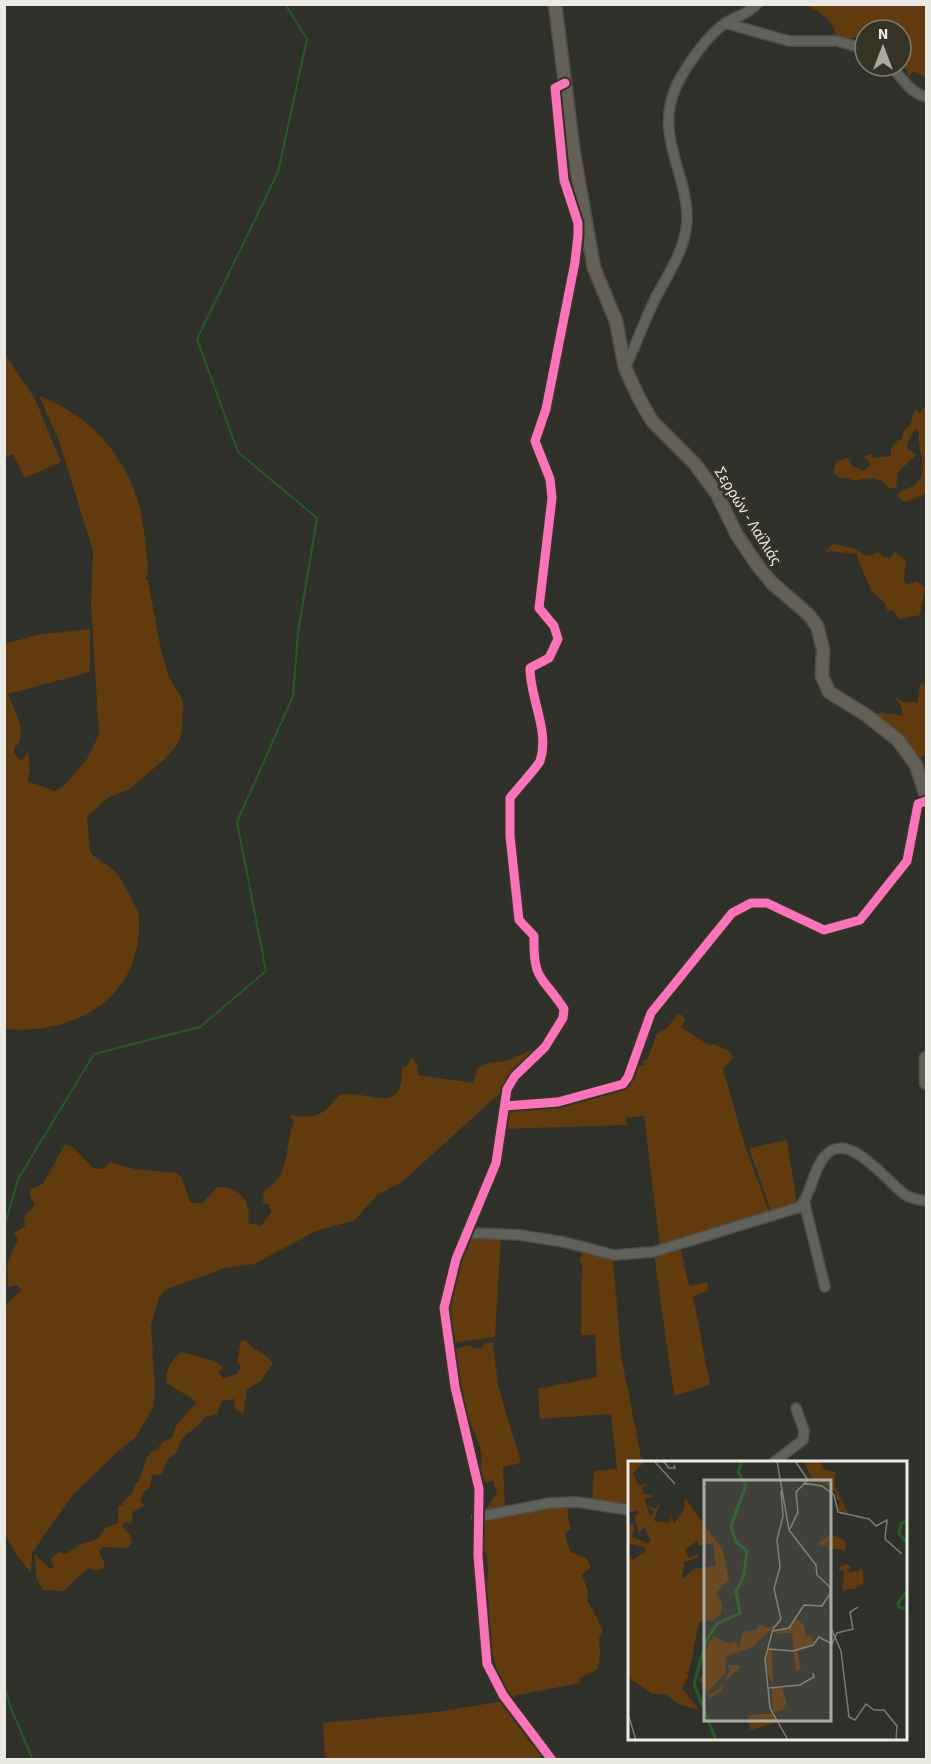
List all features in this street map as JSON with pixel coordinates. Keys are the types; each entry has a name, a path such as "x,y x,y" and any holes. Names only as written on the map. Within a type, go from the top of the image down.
{"main road":[{"name":"Σερρών - Λαϊλιάς","path":"555,4 592,258 616,321 626,368 652,421 695,464 717,494 737,535 758,566 772,583 809,615 817,626 823,649 822,676 830,692 898,740 916,765 927,796"},
{"path":"927,1058 927,1083"}],"street":[{"path":"626,368 655,299 673,270 685,235 687,218 668,129 674,92 688,66 725,23 757,4"},
{"path":"725,23 789,41 847,42 853,44"},
{"path":"900,78 916,94 927,97"},
{"path":"552,1760 503,1695 487,1664 477,1517 479,1489 455,1387 444,1308 448,1285 465,1236 496,1163 507,1089 515,1076 545,1047 563,1018 564,1009 540,981 534,961 534,936 519,920 510,836 510,798 540,763 544,736 530,688 530,668 549,658 558,639 554,626 539,608 552,498 550,479 534,441 546,409 575,262 578,223 564,180 555,88 565,83"},
{"path":"505,1106 558,1102 623,1084 628,1077 651,1013 732,913 751,903 767,903 824,930 860,920 907,861 918,804 927,801"},
{"path":"465,1236 473,1233 520,1235 564,1242 614,1255 653,1252 800,1207 820,1164 829,1152 839,1148 853,1150 906,1196 927,1201"},
{"path":"804,1202 825,1287"},
{"path":"775,1461 803,1440 804,1431 796,1408"},
{"path":"477,1517 550,1503 577,1502 628,1510"}],"shaded area":[{"path":"805,5 926,5 926,77 913,71 913,18 853,18 853,38 837,38 833,26 826,17"},
{"path":"4,353 35,399 61,462 25,478 13,454 5,458"},
{"path":"39,396 81,419 98,434 126,471 142,515 148,560 145,580 148,580 161,651 169,677 183,701 182,732 177,745 165,759 128,790 109,797 87,816 90,852 115,871 137,910 139,936 129,972 103,1003 86,1014 67,1022 25,1030 4,1029 5,644 37,635 90,629 90,672 8,694 21,730 21,737 14,748 14,753 21,761 28,753 30,769 27,781 55,791 64,786 87,759 99,735 91,605 93,551 58,438"},
{"path":"926,405 926,494 906,502 897,495 915,485 921,477 923,465 919,433 916,428 907,443 907,448 916,455 898,472 896,487 889,489 882,481 874,479 853,481 851,478 840,478 833,473 836,461 848,458 852,466 864,471 871,464 864,457 870,454 874,458 891,456 891,449 898,440 902,440 904,429 910,426 915,409 920,413"},
{"path":"833,544 851,548 867,556 878,552 883,557 890,558 895,552 906,560 904,580 906,585 917,581 925,588 920,615 899,619 893,610 887,610 885,603 871,591 856,554 829,551 824,553"},
{"path":"923,683 926,688 926,756 918,758 904,738 865,712 903,716 901,706 895,697 903,702 918,702 920,684"},
{"path":"677,1015 682,1015 685,1019 681,1027 710,1046 714,1044 729,1051 733,1058 723,1069 745,1146 770,1214 660,1247 644,1116 626,1118 627,1125 504,1129 510,1109 627,1082 638,1065 644,1065 643,1061 648,1058 657,1034 667,1028"},
{"path":"541,1046 499,1094 402,1182 377,1195 355,1220 316,1231 254,1264 225,1268 165,1290 159,1298 151,1325 155,1391 153,1408 136,1437 71,1497 32,1553 31,1573 16,1554 5,1534 5,1309 8,1302 21,1291 18,1285 8,1287 7,1264 18,1239 14,1233 25,1227 24,1217 35,1205 30,1197 30,1189 43,1184 65,1144 74,1148 93,1168 103,1169 110,1162 135,1169 177,1173 182,1178 190,1202 202,1204 217,1187 232,1190 243,1197 246,1202 248,1223 261,1226 271,1212 269,1204 263,1204 264,1191 273,1185 283,1169 294,1122 289,1115 307,1117 318,1114 327,1109 341,1095 390,1097 397,1093 401,1083 402,1067 407,1066 411,1058 417,1064 418,1075 473,1083 477,1069 488,1063 507,1061"},
{"path":"787,1140 797,1205 774,1211 770,1209 749,1148"},
{"path":"470,1236 501,1237 495,1337 451,1343 447,1308 463,1245"},
{"path":"680,1246 689,1286 707,1282 708,1291 693,1296 710,1385 674,1396 654,1254"},
{"path":"584,1247 612,1257 613,1261 621,1355 642,1461 628,1461 628,1509 592,1502 594,1471 617,1469 611,1414 540,1419 538,1389 597,1377 595,1335 581,1335 582,1263 579,1263"},
{"path":"246,1340 273,1363 261,1381 247,1389 243,1414 234,1408 235,1399 222,1401 217,1414 205,1417 182,1439 176,1453 168,1459 161,1474 152,1475 150,1487 144,1492 140,1502 145,1505 133,1512 131,1524 125,1522 122,1526 130,1535 132,1543 127,1548 103,1547 99,1551 105,1565 103,1569 95,1571 88,1568 63,1591 43,1590 36,1577 35,1554 50,1569 54,1567 51,1558 59,1552 66,1554 81,1544 98,1539 106,1527 118,1523 118,1505 125,1507 122,1503 134,1491 146,1459 152,1451 157,1450 162,1442 172,1438 176,1426 197,1402 167,1383 169,1366 175,1358 181,1352 215,1361 224,1368 218,1372 224,1379 238,1373 241,1366 237,1362 241,1341"},
{"path":"493,1342 498,1385 521,1463 503,1467 505,1507 485,1511 497,1493 493,1480 486,1483 481,1475 481,1452 459,1395 457,1358 454,1349 470,1345 474,1348 482,1348 485,1343"},
{"path":"544,1505 574,1505 567,1511 571,1529 565,1533 570,1552 585,1558 591,1567 582,1575 588,1591 587,1601 603,1631 599,1638 599,1662 597,1670 579,1678 580,1683 508,1697 496,1666 488,1633 486,1611 488,1568 482,1547 482,1518"},
{"path":"504,1701 550,1759 325,1759 323,1723 437,1712"}],"waterway":[{"path":"4,1228 18,1179 94,1054 200,1027 266,971 237,822 293,696 298,633 317,518 238,452 197,339 278,172 307,39 285,4"},
{"path":"4,1684 10,1706 33,1760"}],"cycle path":[{"path":"552,1760 503,1695 487,1664 478,1556 479,1489 455,1387 444,1308 456,1259 496,1163 507,1089 515,1076 545,1047 563,1018 564,1009 540,977 535,962 534,936 519,920 510,836 510,798 538,764 542,750 543,738 530,668 549,658 558,639 554,626 539,608 552,498 550,479 535,441 546,409 575,262 578,235 578,223 564,180 555,88 565,83"},
{"path":"505,1106 558,1102 623,1084 628,1077 651,1013 732,913 751,903 767,903 824,930 860,920 907,861 918,804 926,801"}]}
